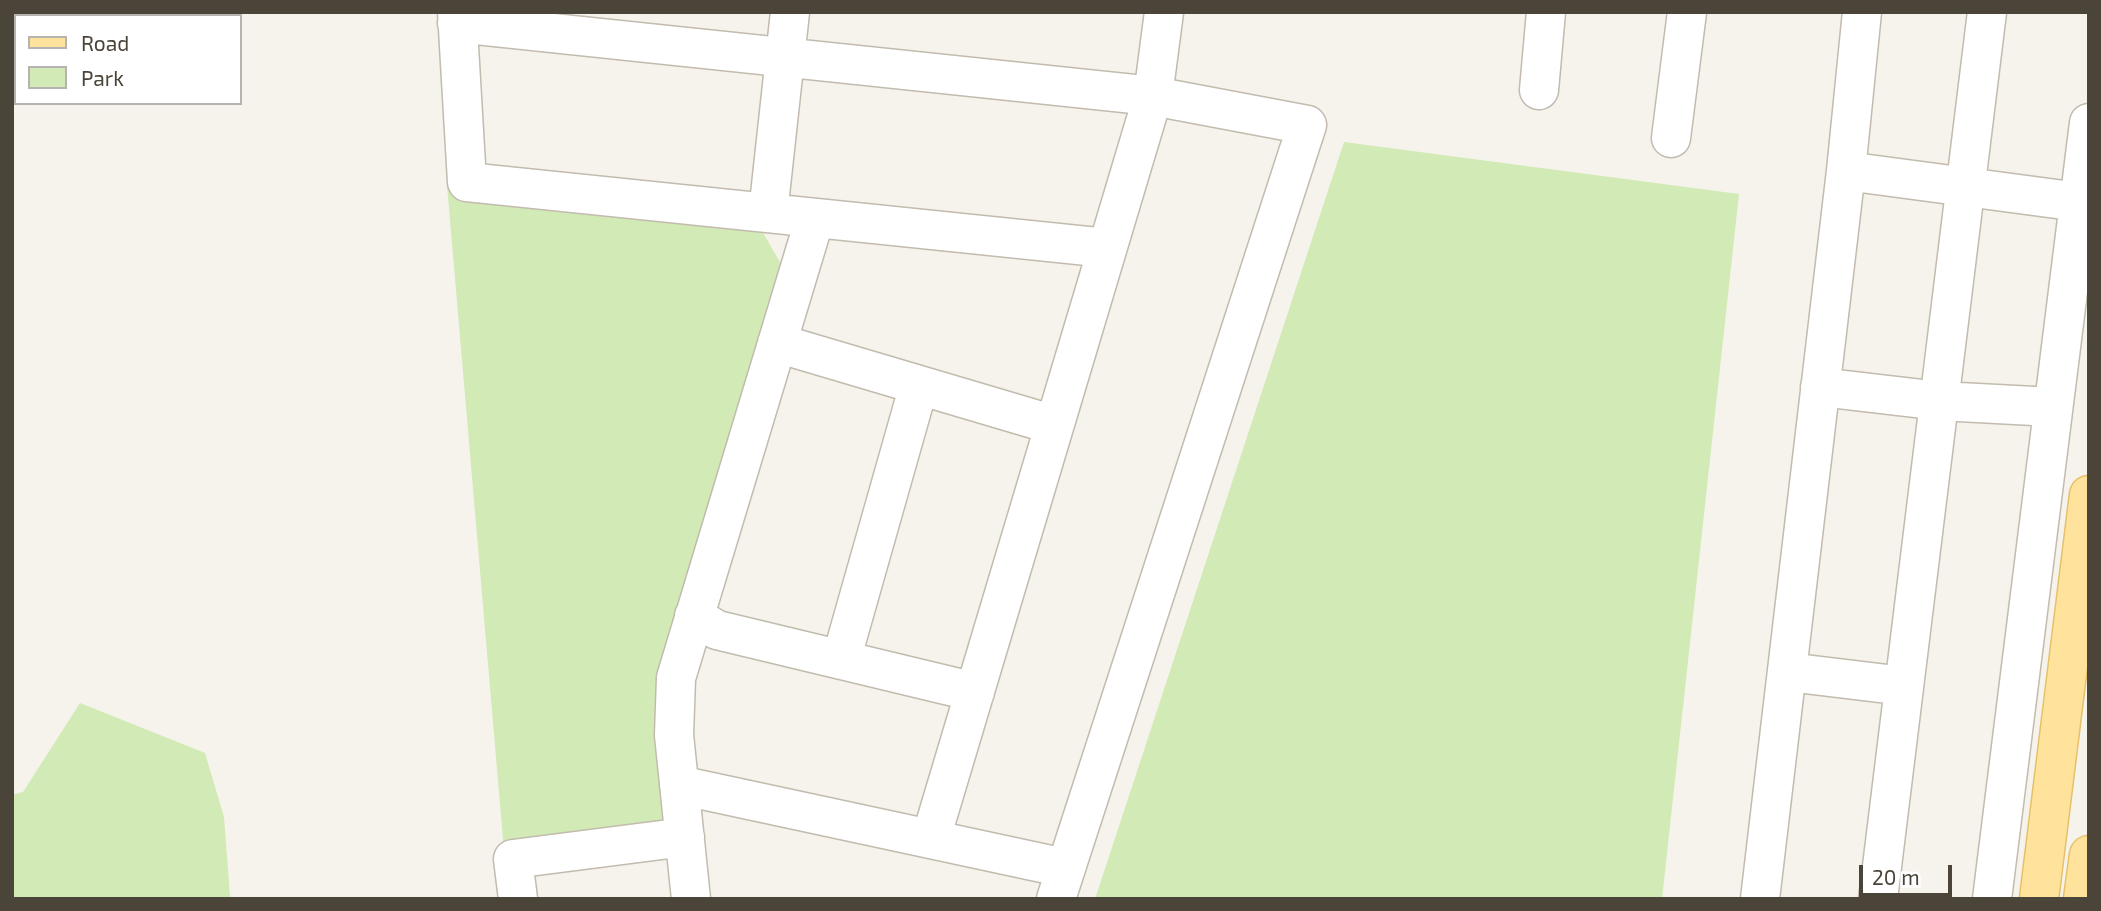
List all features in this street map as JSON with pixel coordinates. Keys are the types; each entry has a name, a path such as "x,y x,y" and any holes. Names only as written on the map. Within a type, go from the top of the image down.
{"main road":[{"path":"2039,899 2089,495"},
{"path":"2083,899 2089,855"}],"street":[{"path":"768,213 790,12"},
{"path":"931,838 1153,96 1164,12"},
{"path":"1539,90 1546,12"},
{"path":"1671,138 1687,12"},
{"path":"1760,899 1846,171 1862,12"},
{"path":"1878,899 1987,12"},
{"path":"679,785 931,838 1061,884 1307,125 1153,96 786,58 457,18 467,182 1107,248"},
{"path":"1992,899 2089,123"},
{"path":"1846,171 2079,202"},
{"path":"691,899 674,735 676,678 815,218"},
{"path":"777,343 1054,425"},
{"path":"841,660 919,385"},
{"path":"1819,387 1940,401 2053,407"},
{"path":"694,616 717,630 975,692"},
{"path":"1788,672 1904,686"},
{"path":"518,899 513,859 685,837"}],"green space":[{"path":"1344,142 1739,194 1662,899 1095,899"},
{"path":"447,185 758,224 785,271 661,687 671,824 504,851"},
{"path":"80,703 205,753 224,817 232,899 12,899 12,795 23,792"}]}
